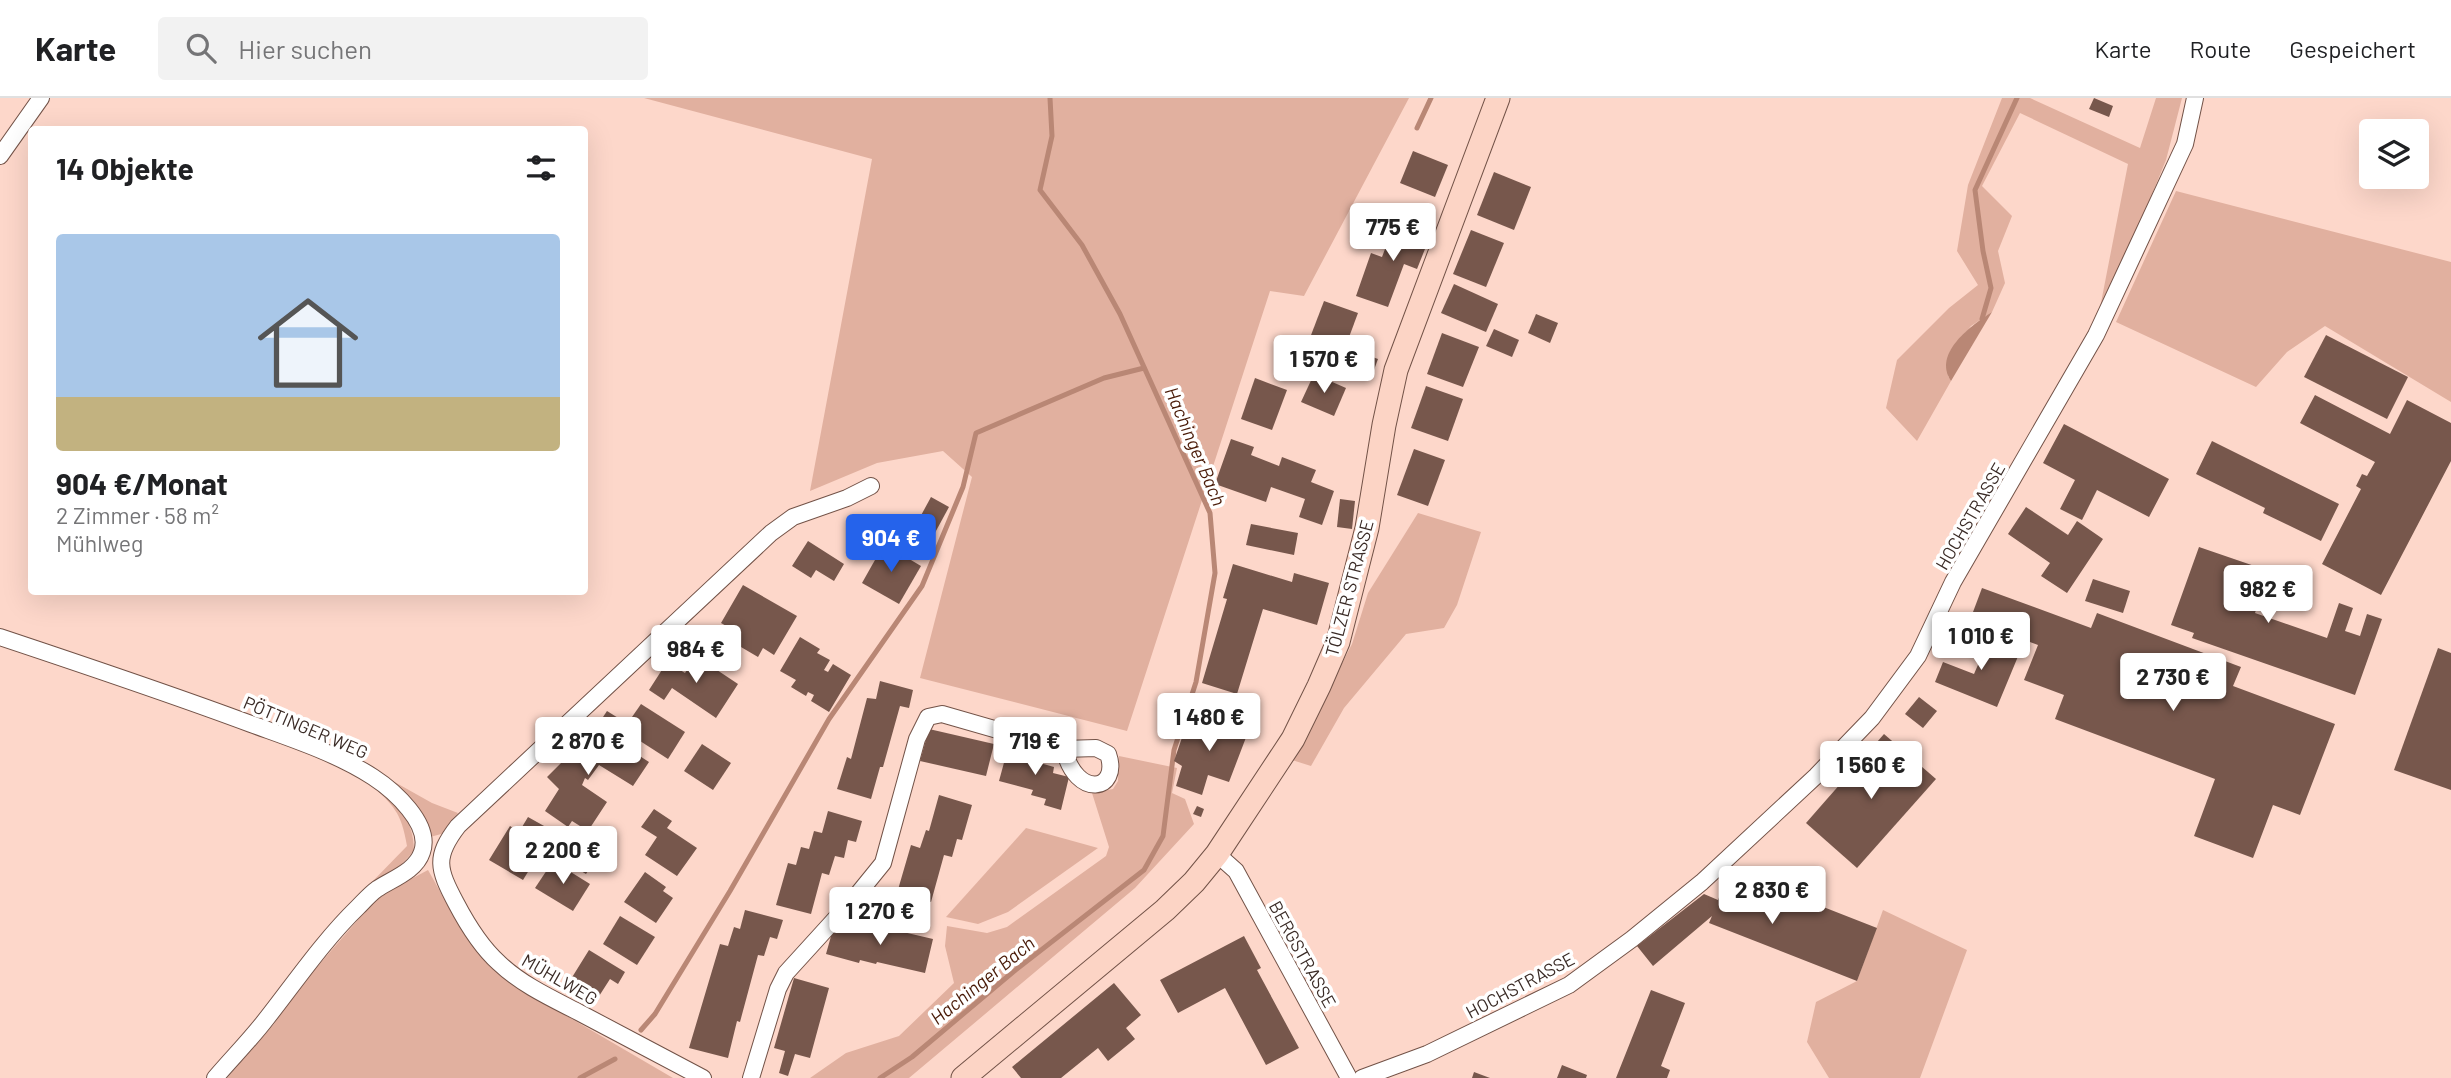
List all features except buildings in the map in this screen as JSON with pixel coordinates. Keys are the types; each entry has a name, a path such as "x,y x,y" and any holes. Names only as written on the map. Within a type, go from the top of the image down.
{"main road":[{"name":"TÖLZER STRASSE","path":"963,1078 1195,882 1217,854 1293,739 1338,642 1367,528 1396,370 1498,98"}],"street":[{"path":"0,156 41,98"},
{"name":"HOCHSTRASSE","path":"1362,1078 1427,1054 1569,985 1632,939 1702,882 1816,776 1872,718 1918,656 1954,582 2096,335 2185,144 2195,98"},
{"name":"MÜHLWEG","path":"703,1078 543,994 499,964 478,940 446,884 440,868 440,855 446,841 458,826 771,533 793,517 847,498 871,486"},
{"name":"PÖTTINGER WEG","path":"0,637 211,709 315,748 373,777 397,795 413,813 422,838 422,852 413,865 376,890 355,910 215,1078"},
{"path":"751,1078 778,989 786,973 883,863 916,739 928,717 942,714 1064,749"},
{"name":"BERGSTRASSE","path":"1217,854 1236,871 1349,1078"}],"shaded area":[{"path":"644,98 1409,98 1304,296 1270,291 1127,731 920,678 972,477 943,451 877,463 810,491 872,159"},
{"path":"2002,98 2030,98 2140,148 2156,98 2182,98 2166,160 2099,313 2128,164 2020,113 1982,186 2012,216 1998,251 2005,283 1992,312 1971,326 1950,351 1948,376 1951,381 1917,441 1886,408 1897,360 1949,308 1978,285 1957,251 1968,185"},
{"path":"2176,191 2451,262 2451,402 2325,326 2287,352 2256,387 2116,322"},
{"path":"1992,312 1951,381 1946,371 1950,350 1965,332"},
{"path":"1418,513 1481,532 1457,605 1444,628 1406,634 1344,708 1311,766 1292,760 1352,644 1368,593"},
{"path":"1119,756 1177,768 1172,793 1185,799 1194,824 1135,888 909,1078 810,1078 846,1053 899,1036 954,983 945,946 947,926 987,933 1007,927 1106,856 1109,847 1092,793 1113,789 1118,781"},
{"path":"391,780 432,803 458,813 445,833 430,837 419,810"},
{"path":"370,783 395,804 407,820 414,851 396,870 372,882 407,846 395,810"},
{"path":"1026,828 1098,848 1008,912 978,924 946,917"},
{"path":"428,870 472,943 482,957 507,981 673,1078 227,1078 274,1024 298,989 381,895"},
{"path":"1883,910 1967,950 1920,1078 1829,1078 1807,1042 1816,1002 1857,981"}],"waterway":[{"name":"Hachinger Bach","path":"880,1078 912,1057 1013,972 1144,870 1163,836 1174,750 1196,682 1215,573 1210,513 1120,314 1082,245 1040,190 1052,136 1050,98"},
{"path":"1417,128 1431,98"},
{"path":"1982,319 1991,288 1975,190 2017,98"},
{"path":"641,1030 655,1014 730,891 829,719 922,586 963,487 976,433 1104,378 1144,368"},
{"path":"580,1078 615,1059"}]}
